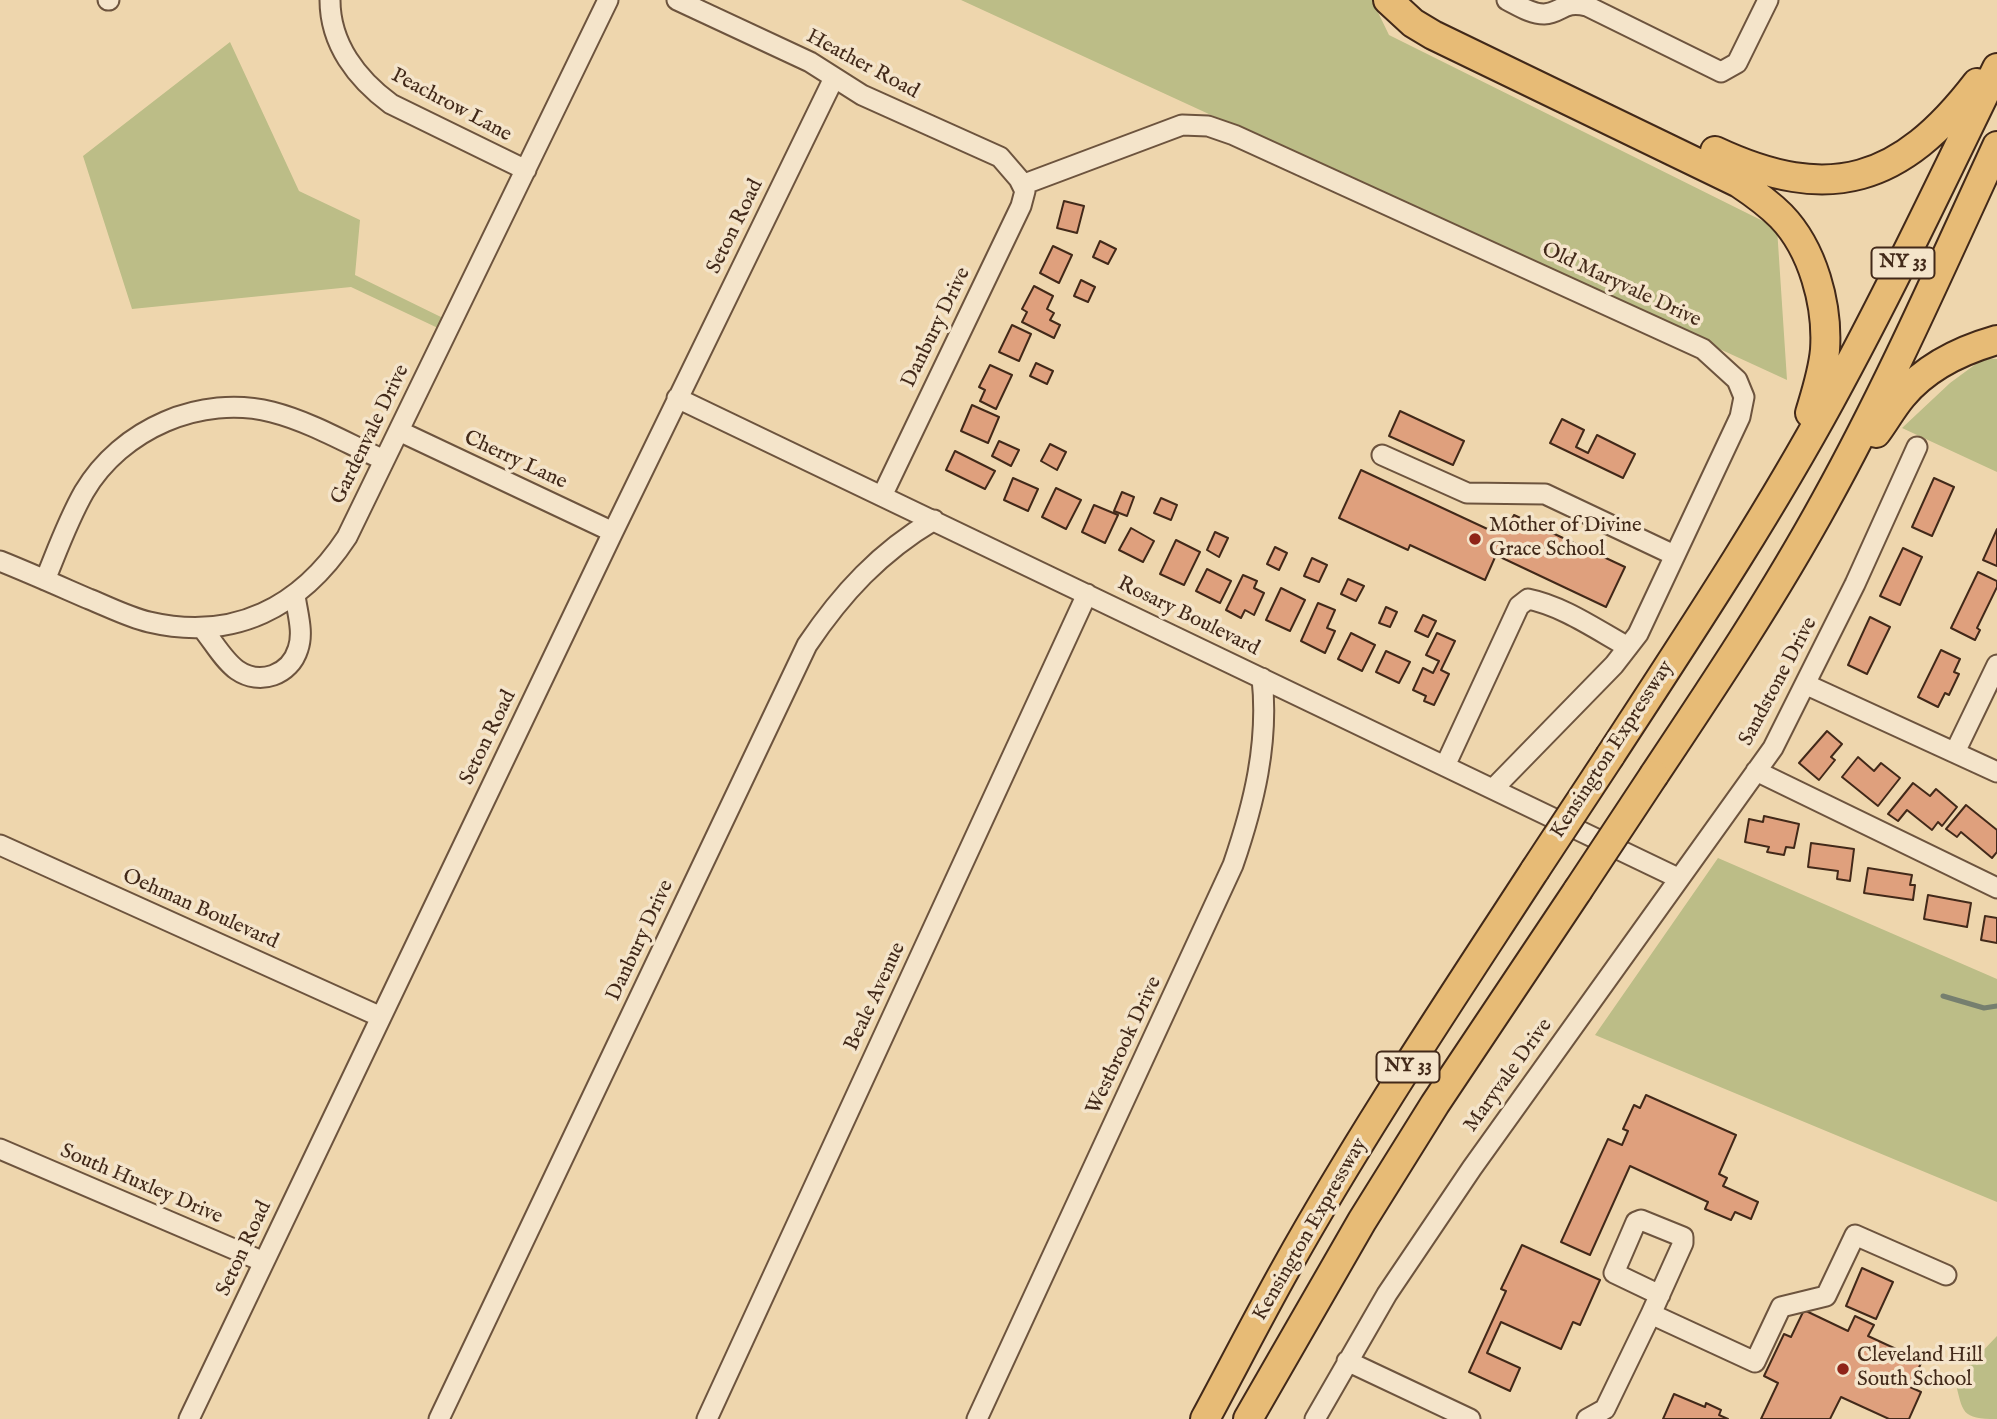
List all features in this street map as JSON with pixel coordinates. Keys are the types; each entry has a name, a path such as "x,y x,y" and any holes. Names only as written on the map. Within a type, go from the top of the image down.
{"highway":[{"path":"1388,0 1413,23 1433,36 1739,183 1759,196 1782,217 1796,236 1810,265 1819,291 1824,321 1825,350 1799,453"},
{"path":"1409,0 1443,26 1738,162 1768,173 1805,179 1834,180 1870,172 1908,152 1936,131 1997,57"},
{"name":"Kensington Expressway","path":"1205,1419 1286,1267 1328,1197 1427,1037 1677,653 1829,402 1899,271 1997,68"},
{"name":"Kensington Expressway","path":"1248,1419 1327,1280 1399,1162 1777,586 1826,500 1894,365 1997,146"},
{"path":"1826,500 1902,396 1922,376 1962,352 1997,340"}],"street":[{"name":"Peachrow Lane","path":"330,0 334,29 341,49 355,72 373,91 391,104 526,170"},
{"name":"Gardenvale Drive","path":"0,561 147,622 170,626 202,628 230,624 259,615 309,584 336,554 347,537 608,0"},
{"name":"Heather Road","path":"677,0 810,62 862,95 1000,157 1021,182"},
{"path":"1507,0 1530,11 1547,14 1573,2 1587,6 1721,72 1737,63 1768,0"},
{"name":"Seton Road","path":"189,1419 612,532 834,78"},
{"name":"Old Maryvale Drive","path":"1021,182 1182,125 1208,126 1234,135 1703,349 1737,380 1744,397 1740,417 1638,634 1614,665 1493,789"},
{"name":"Danbury Drive","path":"882,496 1021,205 1026,191 1021,182"},
{"name":"Rosary Boulevard","path":"677,398 1678,878"},
{"path":"45,580 85,491 102,467 124,446 164,422 216,408 270,411 293,418 384,460"},
{"name":"Cherry Lane","path":"399,431 612,532"},
{"name":"Sandstone Drive","path":"1917,447 1855,584 1773,748 1756,771 1997,888"},
{"path":"1382,455 1467,493 1545,494 1674,555"},
{"name":"Danbury Drive","path":"439,1419 807,645 854,583 881,556 934,520"},
{"name":"Beale Avenue","path":"707,1419 1087,594"},
{"path":"202,628 238,670 266,678 280,674 299,649 301,632 295,595"},
{"path":"1445,766 1520,606 1528,599 1541,602 1628,646"},
{"path":"1955,752 1997,665"},
{"name":"Westbrook Drive","path":"977,1419 1233,865 1259,775 1265,716 1262,678"},
{"path":"1805,684 1997,772"},
{"name":"Maryvale Drive","path":"1315,1419 1387,1294 1464,1178 1756,771"},
{"name":"Oehman Boulevard","path":"0,845 381,1017"},
{"name":"South Huxley Drive","path":"0,1149 264,1262"},
{"path":"1651,1314 1755,1362 1781,1307 1826,1296 1855,1235 1946,1275"},
{"path":"1587,1419 1605,1409 1660,1295"},
{"path":"1347,1361 1471,1419"}],"green space":[{"path":"961,0 1372,0 1389,35 1777,228 1787,380"},
{"path":"230,42 299,191 360,220 355,275 443,318 440,329 351,287 132,309 83,156"},
{"path":"1984,358 1997,359 1997,472 1902,428 1950,383"},
{"path":"1718,858 1997,979 1997,1202 1595,1035"},
{"path":"1997,1336 1997,1419 1976,1418 1962,1407 1955,1380"}],"building":[{"path":"1064,201 1084,206 1077,233 1057,228"},
{"path":"1100,241 1116,249 1108,264 1093,257"},
{"path":"1053,246 1072,255 1059,283 1040,273"},
{"path":"1081,280 1095,287 1088,302 1074,296"},
{"path":"1034,286 1053,296 1047,309 1054,313 1050,320 1060,325 1054,338 1022,322 1027,312 1022,309"},
{"path":"1012,325 1031,334 1019,361 999,352"},
{"path":"1036,363 1053,371 1047,384 1030,376"},
{"path":"990,365 1012,375 996,409 980,401 985,390 979,387"},
{"path":"972,405 999,417 988,443 961,431"},
{"path":"1400,411 1464,441 1453,465 1389,436"},
{"path":"1562,419 1584,430 1576,447 1588,453 1597,435 1635,454 1623,478 1550,443"},
{"path":"999,441 1019,450 1011,466 992,456"},
{"path":"1050,444 1066,452 1057,470 1041,461"},
{"path":"955,451 995,471 985,489 946,470"},
{"name":"Mother of Divine Grace School","path":"1361,470 1496,533 1503,517 1511,521 1514,515 1625,567 1606,607 1496,555 1485,580 1410,545 1408,550 1339,518"},
{"path":"1013,478 1038,489 1028,511 1004,500"},
{"path":"1934,478 1954,487 1932,536 1912,527"},
{"path":"1056,488 1081,500 1066,529 1042,517"},
{"path":"1122,492 1134,497 1127,516 1114,511"},
{"path":"1161,498 1177,505 1171,520 1154,513"},
{"path":"1094,505 1118,515 1105,543 1082,532"},
{"path":"1131,528 1154,541 1143,562 1119,550"},
{"path":"1997,529 1997,566 1983,560"},
{"path":"1215,532 1228,538 1219,557 1207,550"},
{"path":"1176,540 1200,552 1184,585 1160,574"},
{"path":"1275,547 1287,553 1279,570 1267,564"},
{"path":"1903,548 1922,557 1900,605 1880,596"},
{"path":"1312,558 1327,565 1319,582 1304,576"},
{"path":"1207,569 1231,581 1220,603 1196,591"},
{"path":"1978,572 1997,581 1997,587 1977,628 1980,630 1975,640 1951,628"},
{"path":"1243,575 1257,581 1254,588 1264,593 1254,615 1245,610 1241,618 1226,610"},
{"path":"1348,579 1364,586 1356,601 1341,594"},
{"path":"1281,588 1305,600 1290,631 1266,620"},
{"path":"1318,603 1335,610 1327,628 1335,631 1325,653 1301,641"},
{"path":"1386,607 1397,612 1390,627 1379,623"},
{"path":"1423,615 1436,621 1428,637 1415,631"},
{"path":"1870,617 1890,627 1867,674 1848,665"},
{"path":"1351,633 1375,645 1362,671 1338,659"},
{"path":"1437,633 1455,641 1441,670 1449,674 1434,705 1424,701 1426,696 1413,690 1423,668 1433,673 1439,661 1426,655"},
{"path":"1941,650 1960,659 1954,672 1959,674 1949,695 1945,693 1938,707 1918,697"},
{"path":"1386,651 1410,662 1399,683 1376,672"},
{"path":"1827,731 1842,744 1831,757 1835,760 1819,780 1799,763"},
{"path":"1858,757 1874,771 1881,763 1900,778 1878,806 1842,777"},
{"path":"1913,783 1930,796 1936,789 1957,807 1942,826 1938,822 1932,830 1907,810 1898,821 1888,814"},
{"path":"1966,805 1997,830 1997,852 1992,858 1961,832 1957,837 1946,829"},
{"path":"1764,816 1799,824 1794,848 1786,847 1784,855 1767,852 1769,847 1745,842 1749,819 1763,822"},
{"path":"1811,843 1854,849 1850,881 1837,879 1838,871 1808,867"},
{"path":"1868,868 1912,875 1910,885 1915,885 1913,900 1864,893"},
{"path":"1928,895 1971,903 1967,927 1924,919"},
{"path":"1985,916 1997,918 1997,943 1981,940"},
{"path":"1646,1095 1736,1135 1719,1174 1727,1178 1723,1186 1758,1202 1751,1219 1735,1212 1731,1220 1705,1209 1708,1202 1630,1166 1590,1255 1561,1242 1608,1139 1622,1145 1628,1131 1623,1129 1634,1105 1640,1108"},
{"path":"1522,1245 1600,1280 1580,1325 1573,1322 1561,1349 1501,1322 1487,1353 1520,1368 1510,1391 1469,1372 1506,1291 1501,1289"},
{"path":"1862,1268 1893,1282 1876,1319 1846,1306"},
{"name":"Cleveland Hill South School","path":"1804,1310 1848,1331 1855,1316 1874,1325 1868,1336 1922,1361 1910,1387 1921,1392 1909,1419 1889,1419 1841,1397 1830,1419 1761,1419 1778,1383 1764,1376 1784,1334 1791,1337"},
{"path":"1674,1394 1705,1407 1706,1403 1721,1410 1719,1415 1728,1419 1663,1419"}],"waterway":[{"path":"1943,996 1984,1008 1997,1006"}],"place":[{"name":"Mother of Divine Grace School","path":"1475,539"},
{"name":"Cleveland Hill South School","path":"1843,1369"}]}
